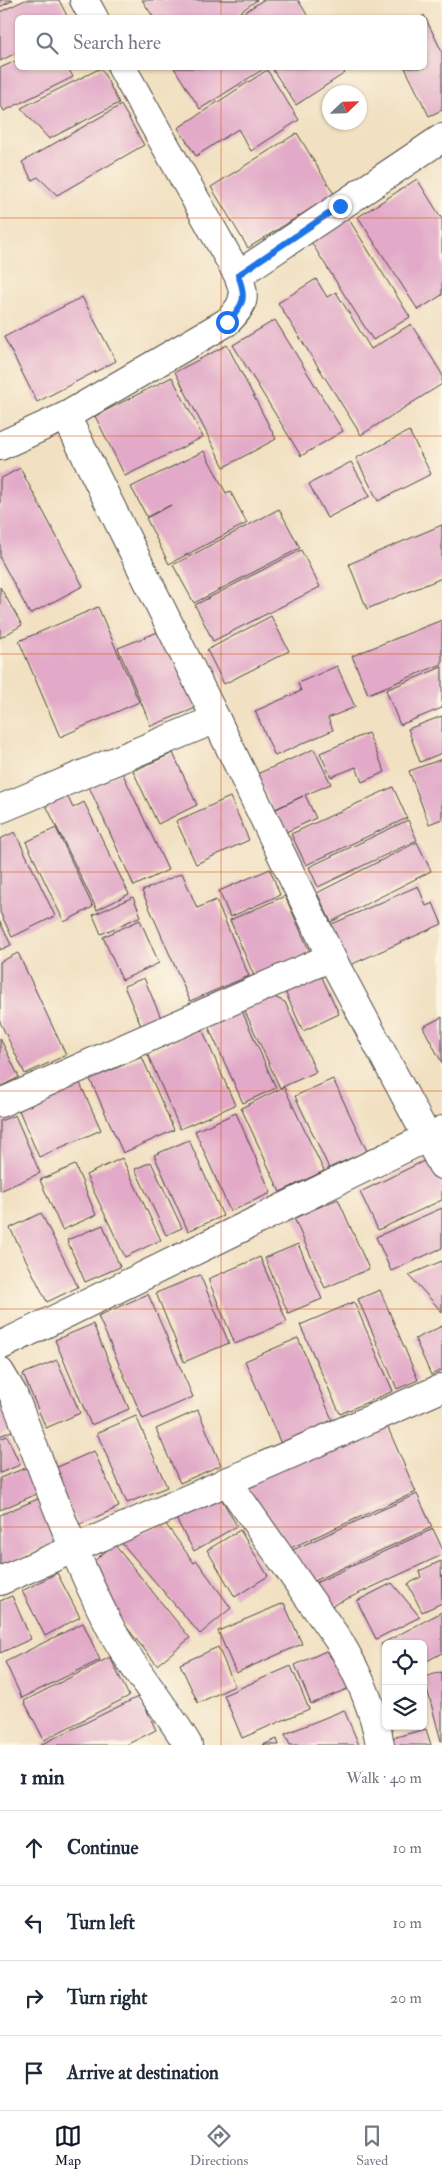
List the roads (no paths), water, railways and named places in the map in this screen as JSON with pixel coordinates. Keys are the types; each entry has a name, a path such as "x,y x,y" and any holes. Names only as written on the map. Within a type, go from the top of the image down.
{"street":[{"path":"84,0 92,15"},
{"path":"0,446 66,416 227,322 240,309 243,303 242,286 238,275 123,70"},
{"path":"238,275 442,138"},
{"path":"66,416 331,957 434,1134 442,1165"},
{"path":"0,809 216,719"},
{"path":"0,1103 331,957"},
{"path":"0,1346 434,1134"},
{"path":"0,1372 13,1394 74,1548 109,1625 141,1677 173,1719 188,1745"},
{"path":"0,1581 442,1388"},
{"path":"227,1481 339,1641 354,1666 368,1697 380,1745"}]}
